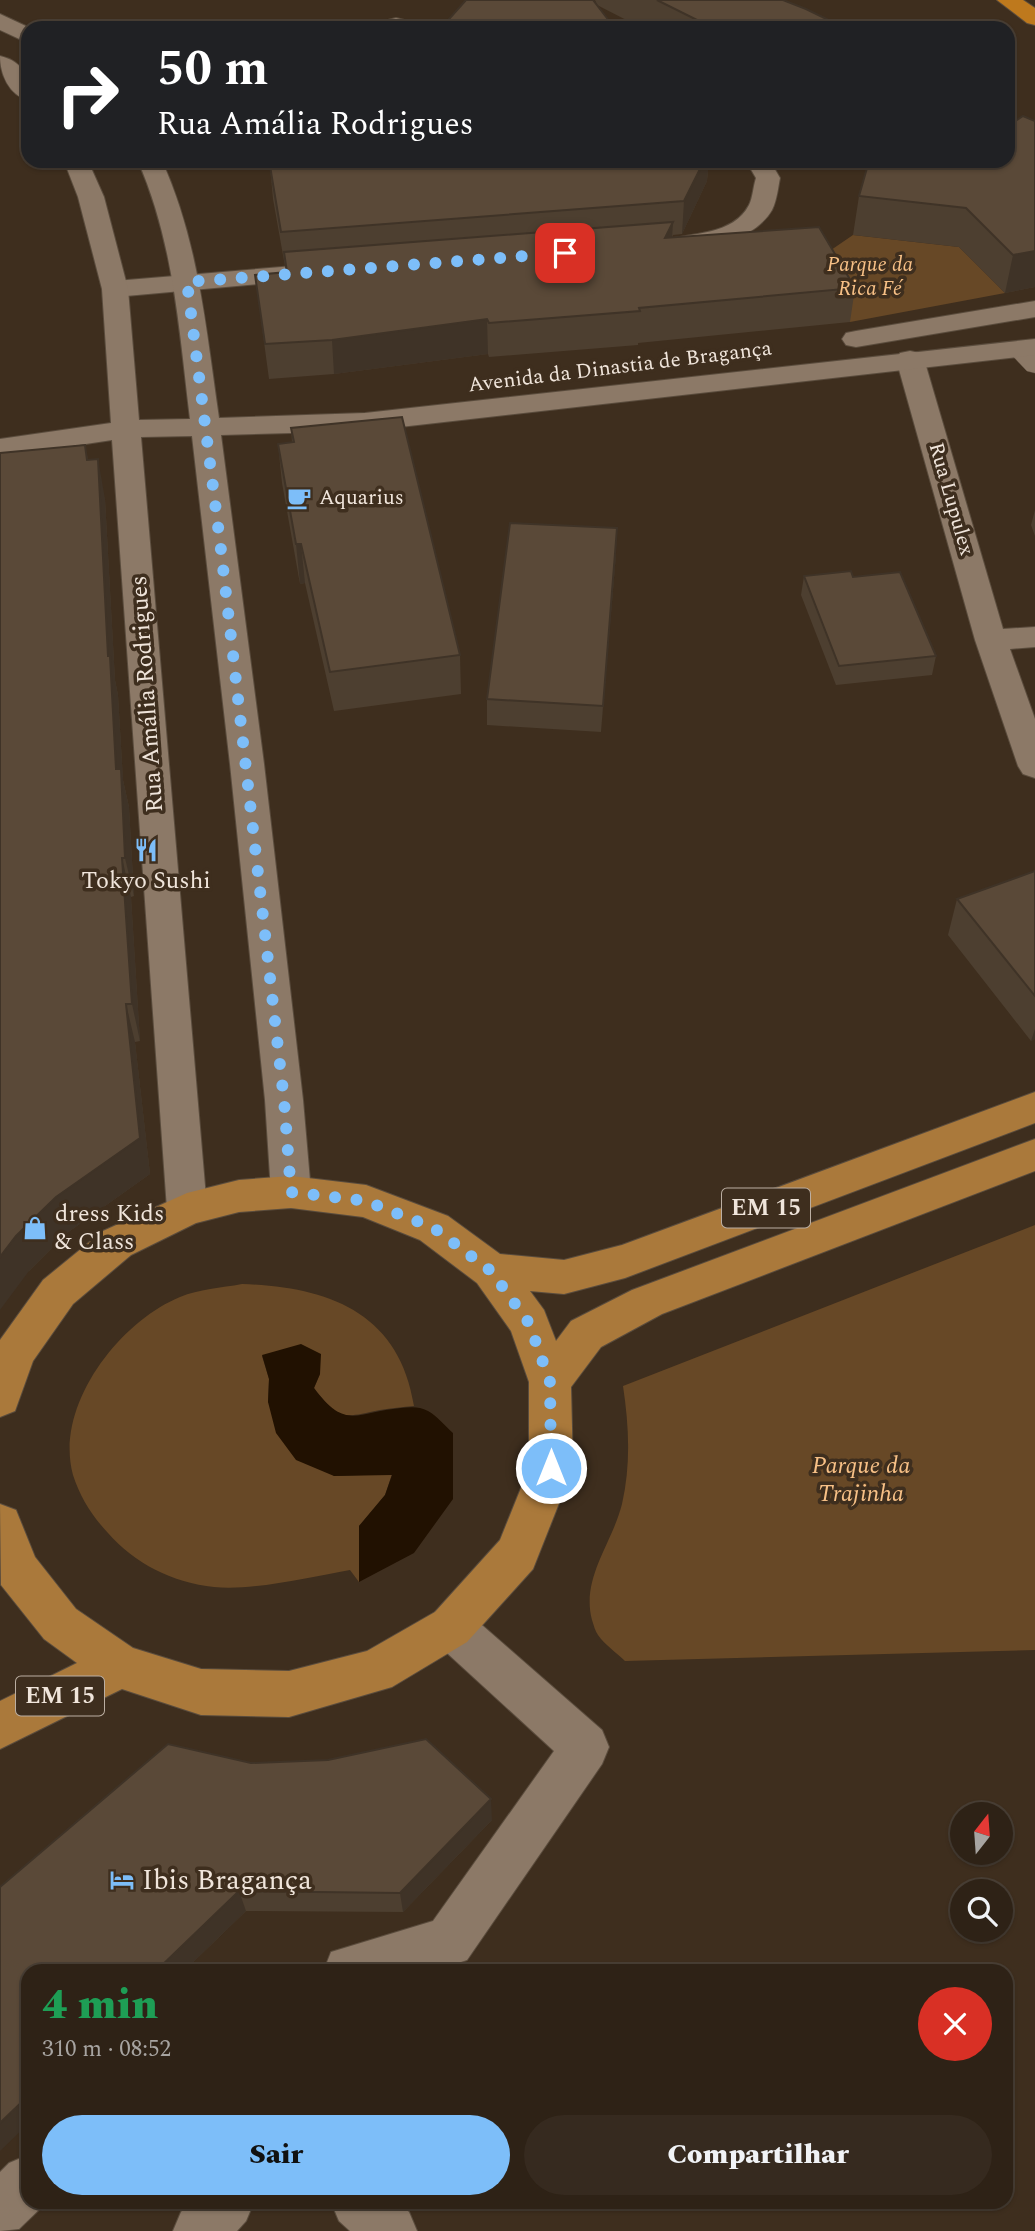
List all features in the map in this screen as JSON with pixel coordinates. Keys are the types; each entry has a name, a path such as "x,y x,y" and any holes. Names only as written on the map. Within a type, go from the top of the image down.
{"highway":[{"path":"1008,0 1035,19"}],"main road":[{"name":"EM 15","path":"491,1271 564,1277 625,1261 1035,1107"},
{"name":"EM 15","path":"550,1382 586,1334 647,1302 1035,1155"},
{"name":"EM 15","path":"0,1398 15,1354 58,1292 117,1243 187,1209 239,1196 291,1192 366,1201 434,1228 491,1271 529,1323 550,1382 551,1468 517,1554 451,1627 376,1671 289,1693 201,1692 120,1665 60,1624 8,1579 0,1524"},
{"name":"EM 15","path":"0,1726 120,1665"}],"street":[{"path":"0,22 21,32"},
{"path":"0,63 21,86"},
{"name":"Rua Amália Rodrigues","path":"79,168 90,197 116,289 187,1209"},
{"path":"153,168 170,216 187,282 284,1100 291,1192"},
{"path":"647,247 701,243 741,226 760,209 768,178 762,168"},
{"path":"116,289 333,271"},
{"name":"Avenida da Dinastia de Bragança","path":"205,425 359,398 893,335 1035,309"},
{"path":"1029,354 1018,334 1035,326"},
{"name":"Avenida da Dinastia de Bragança","path":"0,448 127,429 365,422 910,359 1029,354"},
{"name":"Rua Lupulex","path":"910,359 991,639 1035,766"},
{"path":"991,639 1035,637"},
{"path":"370,1964 449,1942 585,1748 451,1627"},
{"path":"0,2210 21,2189"},
{"path":"200,2231 220,2209"},
{"path":"366,2209 390,2231"}],"green space":[{"name":"Parque da Rica Fé","path":"853,235 959,247 1005,293 850,322 815,261"},
{"name":"Parque da Trajinha","path":"1035,1225 1035,1650 625,1661 604,1642 592,1620 591,1590 625,1489 628,1445 623,1386"},
{"path":"242,1284 303,1291 330,1299 355,1311 376,1327 393,1348 406,1374 414,1406 349,1415 336,1412 314,1388 320,1374 262,1356 269,1379 268,1402 334,1476 392,1474 385,1495 359,1526 359,1582 350,1570 282,1583 229,1588 199,1585 169,1576 142,1562 118,1544 92,1513 76,1483 70,1449 73,1422 82,1395 96,1369 114,1346 157,1309 180,1297 202,1290"}],"shaded area":[{"path":"301,1344 321,1354 320,1374 314,1388 335,1410 353,1416 411,1407 425,1409 453,1433 453,1499 414,1553 359,1582 359,1526 385,1495 392,1475 334,1476 296,1460 276,1433 268,1402 269,1379 262,1355"}],"building":[{"path":"466,0 593,0 609,21 447,21"},
{"path":"657,0 783,0 831,21 699,21"},
{"path":"1023,116 1035,121 1035,251 1013,255 966,208 859,196 867,168 1015,168 1015,121"},
{"path":"270,168 700,168 684,201 281,232"},
{"path":"673,222 665,238 819,227 855,288 639,308 640,311 489,323 487,319 332,340 265,344 255,275 287,272 284,252"},
{"path":"402,417 460,655 330,672 301,544 296,544 278,444 294,442 291,428"},
{"path":"85,445 87,460 98,459 116,769 121,769 125,858 122,858 132,1004 126,1004 140,1138 56,1197 16,1236 0,1257 0,453"},
{"path":"510,523 617,528 603,706 487,699"},
{"path":"851,571 853,577 900,572 936,656 839,666 804,576"},
{"path":"1035,871 1035,996 957,899"},
{"path":"426,1739 491,1799 400,1893 239,1891 163,1964 21,1964 21,2103 0,2123 0,1887 168,1744 251,1763 328,1760"}],"place":[{"name":"Aquarius","path":"299,498"},
{"name":"Tokyo Sushi","path":"146,850"},
{"name":"dress Kids & Class","path":"35,1228"},
{"name":"Ibis Bragança","path":"122,1880"}],"route":[{"path":"551,1468 550,1382 529,1323 491,1271 434,1228 366,1201 291,1192 284,1100 215,495 187,282 565,253"}]}
